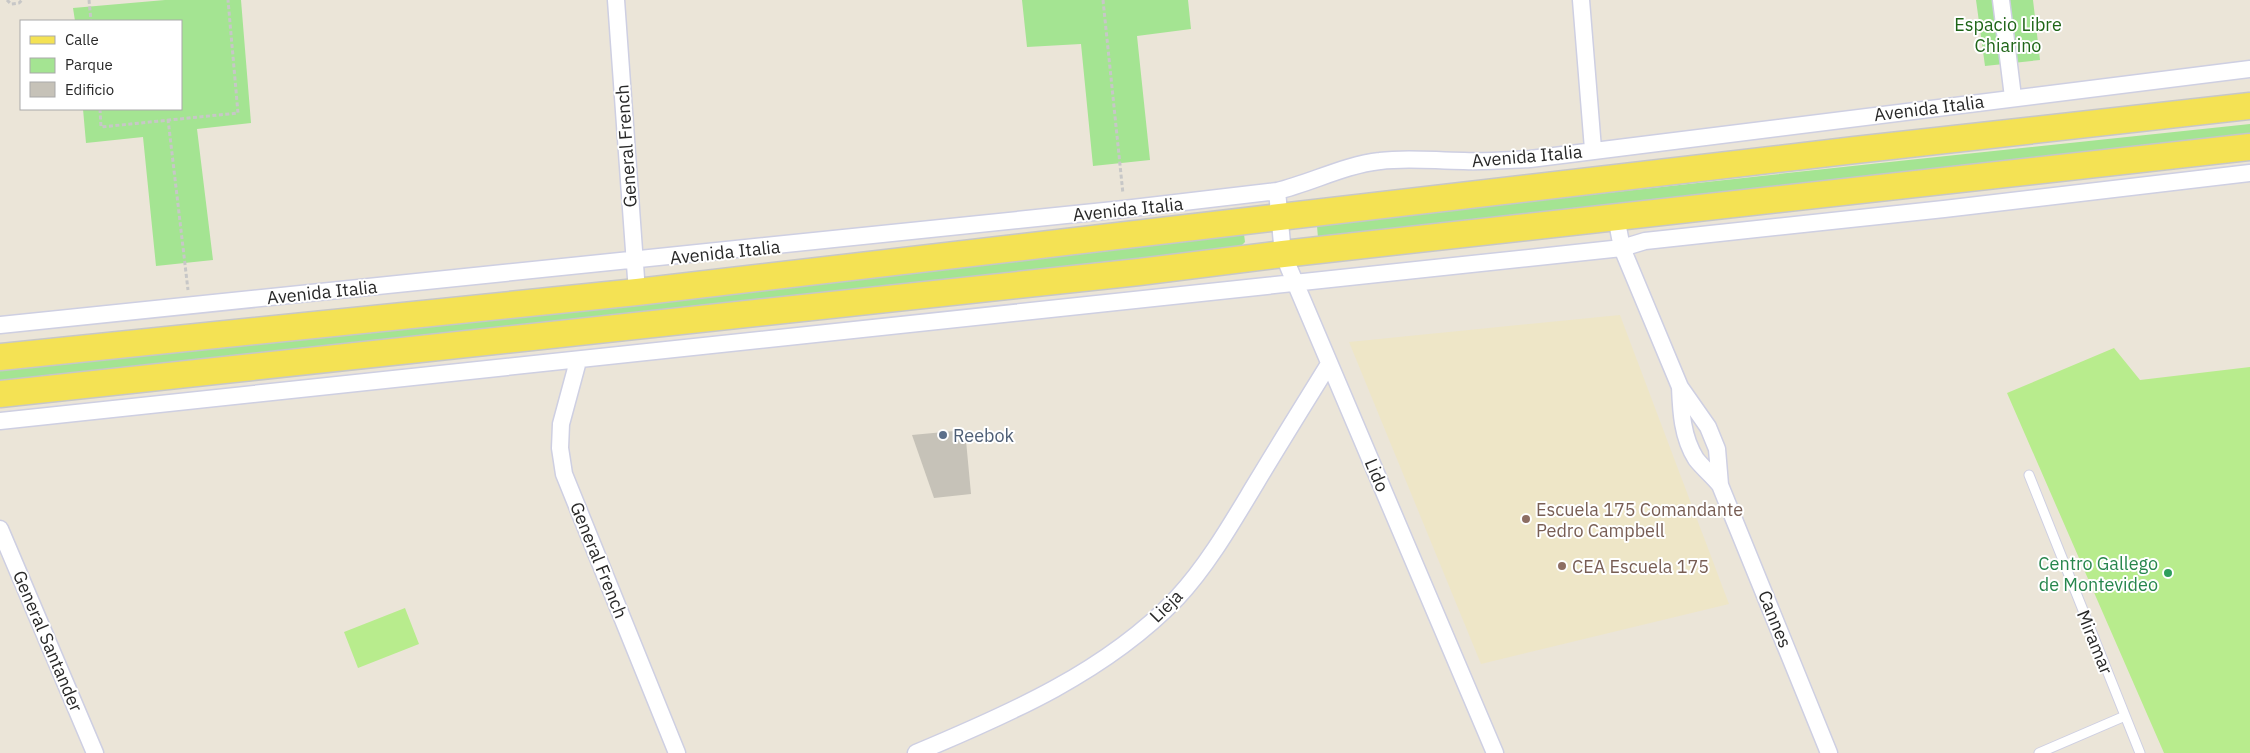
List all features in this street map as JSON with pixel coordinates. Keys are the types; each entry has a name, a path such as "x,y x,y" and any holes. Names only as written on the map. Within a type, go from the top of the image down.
{"main road":[{"name":"Avenida Italia","path":"0,358 637,292 1855,150 2250,106"},
{"path":"0,394 1139,272 1284,254 2250,147"}],"street":[{"name":"General French","path":"616,0 637,292"},
{"path":"1580,0 1593,149"},
{"path":"2001,0 2013,97"},
{"name":"Avenida Italia","path":"0,325 634,262 1124,210 1277,191 1300,186 1354,165 1379,161 1409,158 1466,161 1530,159 1593,149 2250,69"},
{"path":"0,421 578,361 1622,248 1645,241 1964,207 2250,173"},
{"name":"Lido","path":"1277,191 1284,254 1495,753"},
{"name":"Cannes","path":"1616,217 1622,248 1680,387 1708,427 1717,450 1720,485 1829,753"},
{"name":"General French","path":"578,361 561,424 560,448 564,474 677,753"},
{"name":"Lieja","path":"916,753 998,718 1053,690 1131,640 1178,597 1223,538 1329,364"},
{"name":"Cannes","path":"1680,387 1683,424 1687,442 1696,459 1720,485"},
{"name":"General Santander","path":"0,528 95,753"}],"lane":[{"name":"Miramar","path":"2029,475 2140,753"},
{"path":"2039,753 2125,716"}],"path":[{"path":"7,0 11,4 19,3 22,0"},
{"path":"88,0 91,20"},
{"path":"100,110 101,127 238,113 228,0"},
{"path":"1103,0 1124,210"},
{"path":"168,119 190,305"}],"shaded area":[{"path":"1620,315 1729,604 1481,664 1349,342"}],"green space":[{"path":"165,0 241,0 251,123 197,129 213,260 156,266 143,137 86,143 83,110 182,110 182,20 75,20 73,8"},
{"path":"1022,0 1188,0 1191,29 1137,36 1150,160 1093,166 1081,44 1027,47"},
{"name":"Espacio Libre Chiarino","path":"1976,0 2033,0 2040,60 1985,66"},
{"path":"2250,124 2250,139 1318,238 1317,226 1667,186"},
{"path":"1244,234 1245,242 1240,247 0,382 0,366"},
{"name":"Centro Gallego de Montevideo","path":"2114,348 2140,380 2250,367 2250,753 2164,753 2007,393"},
{"path":"405,608 419,644 358,668 344,632"}],"building":[{"path":"965,430 971,494 934,498 912,435"}],"place":[{"name":"Reebok","path":"943,435"},
{"name":"Escuela 175 Comandante Pedro Campbell","path":"1526,519"},
{"name":"CEA Escuela 175","path":"1562,566"},
{"name":"Centro Gallego de Montevideo","path":"2168,573"}]}
